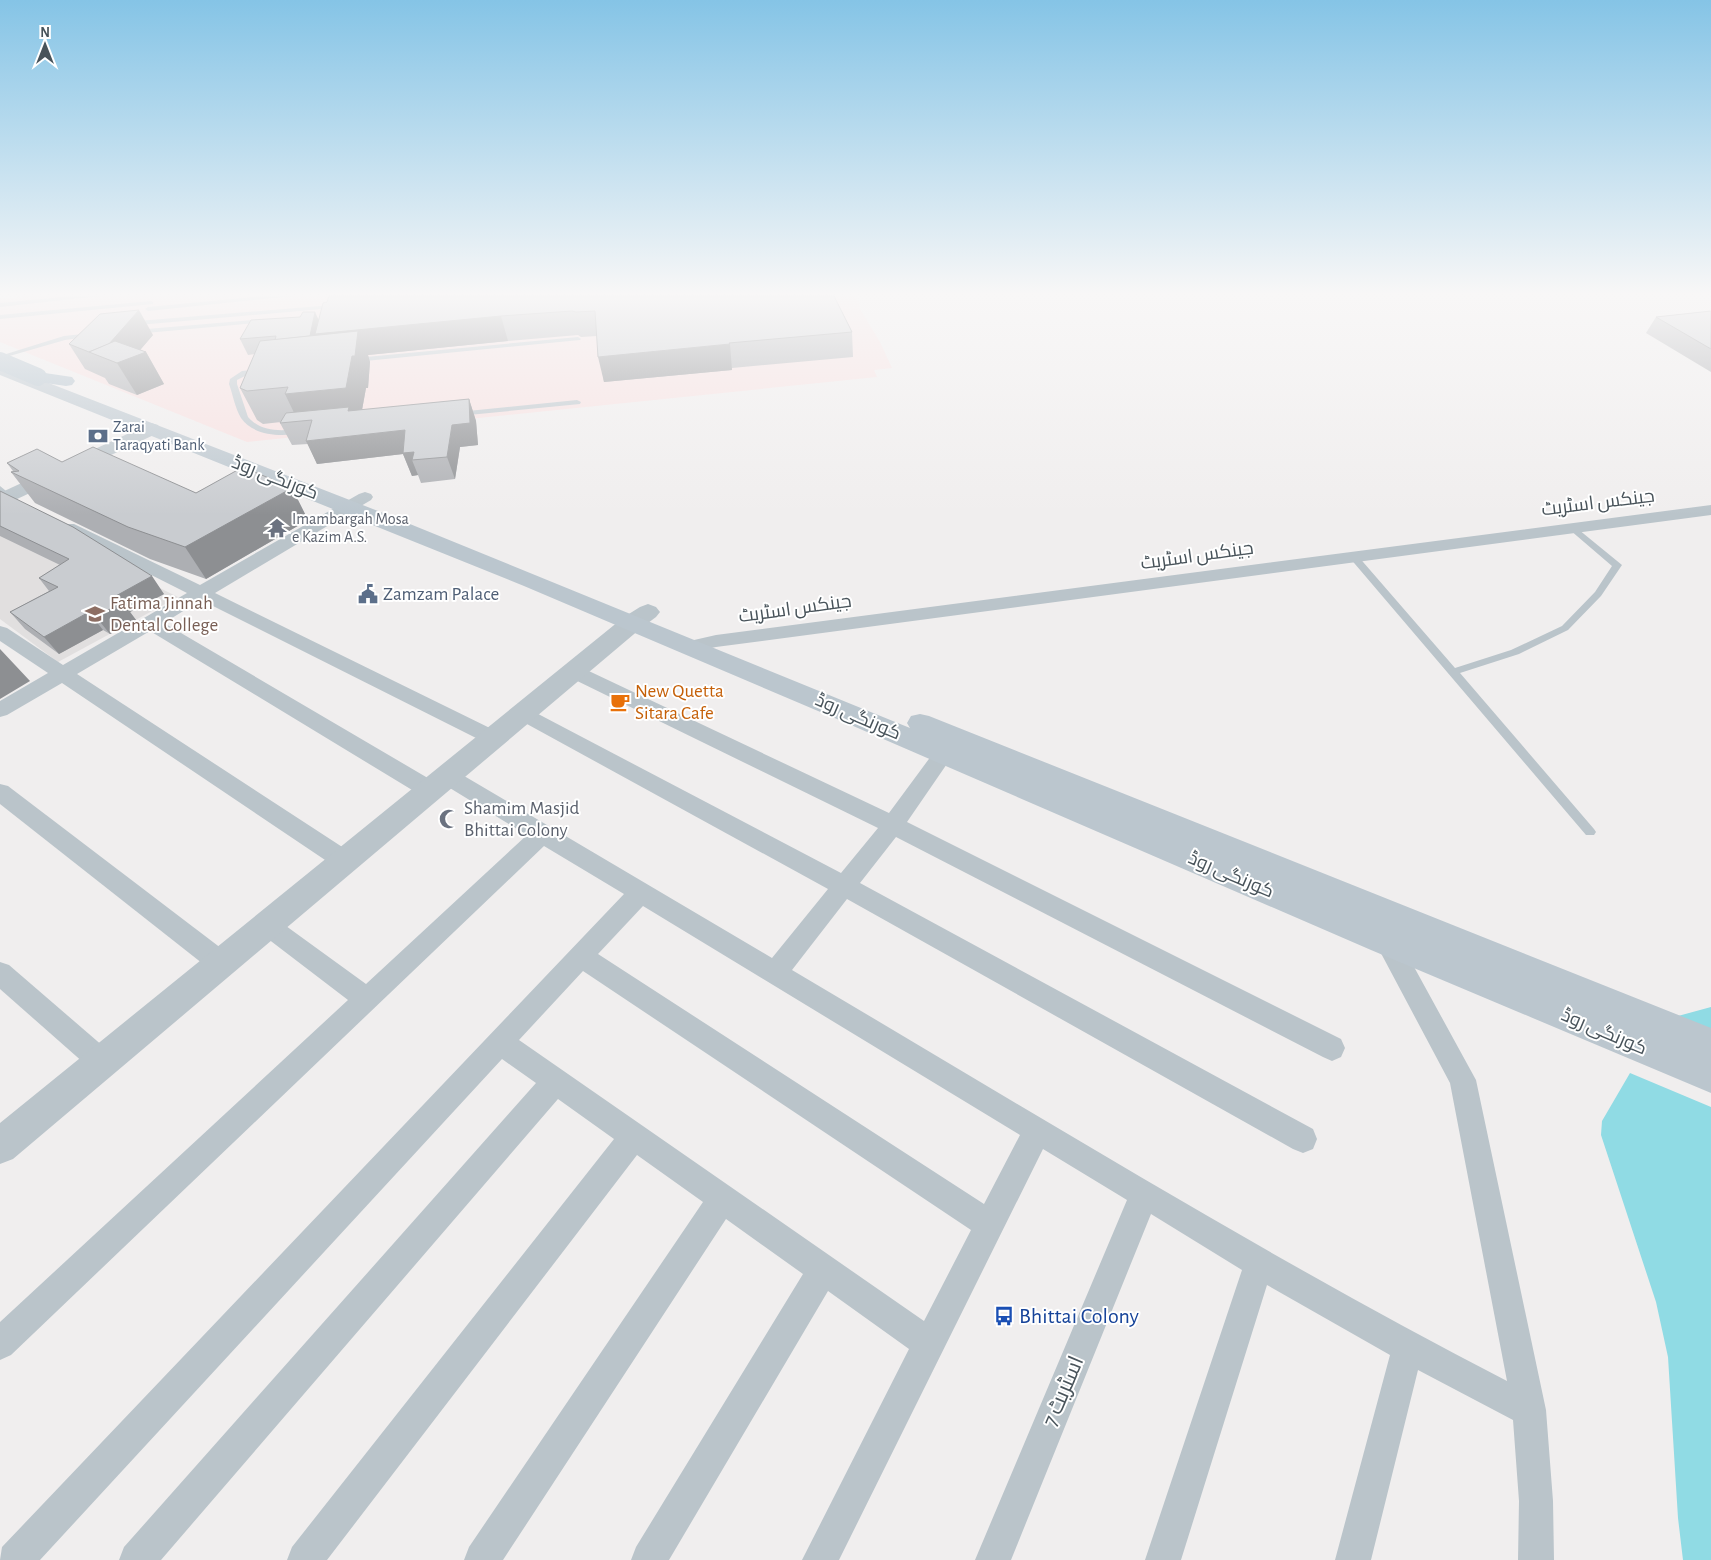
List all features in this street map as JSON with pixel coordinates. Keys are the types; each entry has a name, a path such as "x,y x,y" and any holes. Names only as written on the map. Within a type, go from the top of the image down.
{"main road":[{"name":"کورنگی روڈ","path":"20,369 151,429 357,502"},
{"name":"کورنگی روڈ","path":"20,369 170,420 357,502 640,617 716,641 1335,905 1611,1019 1711,1076"},
{"name":"کورنگی روڈ","path":"640,617 688,647 944,753 1335,905 1387,942 1611,1019 1711,1044"}],"street":[{"path":"8,498 151,429"},
{"path":"0,710 357,502"},
{"name":"جینکس اسٹریٹ","path":"688,647 716,641 1711,510"},
{"path":"51,519 493,738"},
{"path":"0,1146 640,617"},
{"path":"149,622 438,783 542,834 1259,1264 1408,1347 1529,1410"},
{"path":"0,632 345,861"},
{"path":"574,671 893,825 1332,1048"},
{"path":"523,713 844,886 1303,1139"},
{"path":"775,973 893,825 944,753"},
{"path":"0,792 221,964"},
{"path":"0,1344 542,834"},
{"path":"15,1560 640,893"},
{"path":"268,925 366,999"},
{"path":"1387,942 1463,1080 1529,1410 1536,1501 1536,1560"},
{"path":"581,956 989,1225"},
{"path":"0,973 102,1062"},
{"path":"500,1042 929,1344"},
{"path":"136,1560 556,1081"},
{"path":"820,1560 1037,1130"},
{"path":"305,1560 634,1136"},
{"name":"اسٹریٹ 7","path":"993,1560 1144,1195"},
{"path":"482,1560 722,1199"},
{"path":"1164,1560 1259,1264"},
{"path":"649,1560 823,1270"},
{"path":"1353,1560 1408,1347"}],"lane":[{"path":"264,370 245,373 234,379 233,384 245,418 256,428 290,432 310,430"},
{"path":"448,416 577,402"},
{"path":"1452,672 1515,652 1565,628 1598,594 1617,566 1573,528"},
{"path":"1354,557 1590,832"}],"shaded area":[{"path":"66,369 885,369 874,370 877,377 247,442"},
{"path":"12,515 178,597 58,662 0,619 0,520"}],"water":[{"path":"1711,1007 1711,1038 1667,1019"},
{"path":"1630,1073 1711,1107 1711,1560 1683,1560 1678,1518 1668,1357 1656,1302 1601,1135 1602,1121"}],"building":[{"path":"248,369 350,369 346,388 285,394 288,387 247,391 240,388"},
{"path":"469,399 470,423 452,425 447,457 412,460 414,452 403,453 405,430 306,441 312,420 280,423 286,413 349,407 348,411"},
{"path":"93,447 196,493 243,467 292,488 185,547 128,527 11,472 19,471 7,463 37,449 62,462"},
{"path":"0,491 73,527 152,576 114,597 122,602 96,617 89,612 44,637 10,612 58,587 39,578 69,559 0,526"}],"place":[{"name":"Zarai Taraqyati Bank","path":"98,436"},
{"name":"Imambargah Mosa e Kazim A.S.","path":"277,528"},
{"name":"Zamzam Palace","path":"368,594"},
{"name":"Fatima Jinnah Dental College","path":"95,614"},
{"name":"New Quetta Sitara Cafe","path":"620,702"},
{"name":"Shamim Masjid Bhittai Colony","path":"449,819"},
{"name":"Bhittai Colony","path":"1004,1316"}]}
